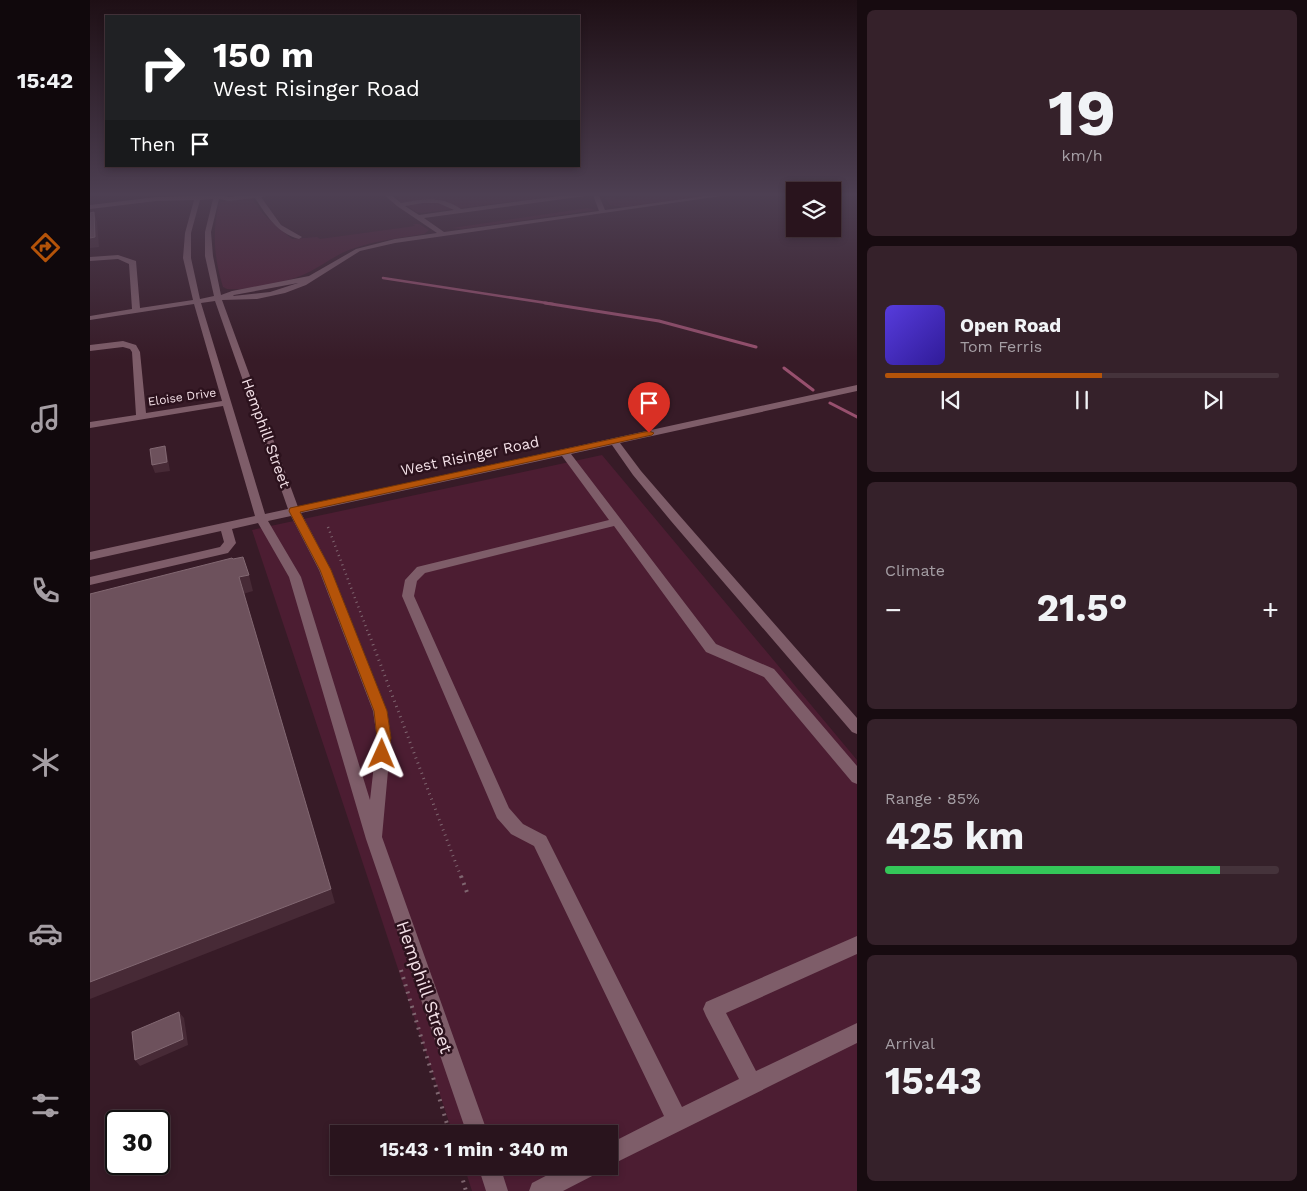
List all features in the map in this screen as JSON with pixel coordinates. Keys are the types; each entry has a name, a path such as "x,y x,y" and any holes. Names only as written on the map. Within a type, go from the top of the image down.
{"street":[{"name":"Hemphill Street","path":"187,249 187,258 197,302 261,518 295,577 374,839 475,1125"},
{"name":"Hemphill Street","path":"208,249 208,256 294,511 325,570 380,711 384,738 374,839"},
{"path":"90,318 289,290 304,284 358,250 364,249"},
{"path":"90,259 114,256 126,258 133,263 136,311"},
{"path":"90,348 115,344 129,345 136,352 141,415"},
{"name":"West Risinger Road","path":"90,556 857,388"},
{"name":"Eloise Drive","path":"90,425 141,415 160,415 226,399"},
{"path":"614,441 675,518 857,728"},
{"path":"564,452 711,648 769,673 857,777"},
{"path":"616,522 421,570 411,580 408,596 503,813 516,829 540,841 677,1120"},
{"path":"90,581 224,550 230,543 226,526"},
{"path":"752,1084 713,1009 857,945"},
{"path":"618,1150 857,1033"},
{"path":"492,1175 497,1191"},
{"path":"540,1191 571,1175"}],"path":[{"path":"328,527 468,895"},
{"path":"462,1175 466,1191"}],"shaded area":[{"path":"215,249 353,249 298,277 267,285 235,289 223,287"},
{"path":"602,455 857,760 857,1191 472,1191 467,1175 618,1175 618,1125 450,1125 252,530"}],"building":[{"path":"165,446 167,462 152,465 150,449"},
{"path":"243,557 249,575 239,577 331,889 90,982 90,594 232,558"},
{"path":"179,1012 183,1039 135,1060 132,1032"}],"waterway":[{"path":"383,278 553,304"},
{"path":"545,303 659,321 756,347"},
{"path":"784,368 813,390"},
{"path":"830,403 857,417"}],"route":[{"path":"382,754 384,738 380,711 325,570 294,511 649,433"}]}
